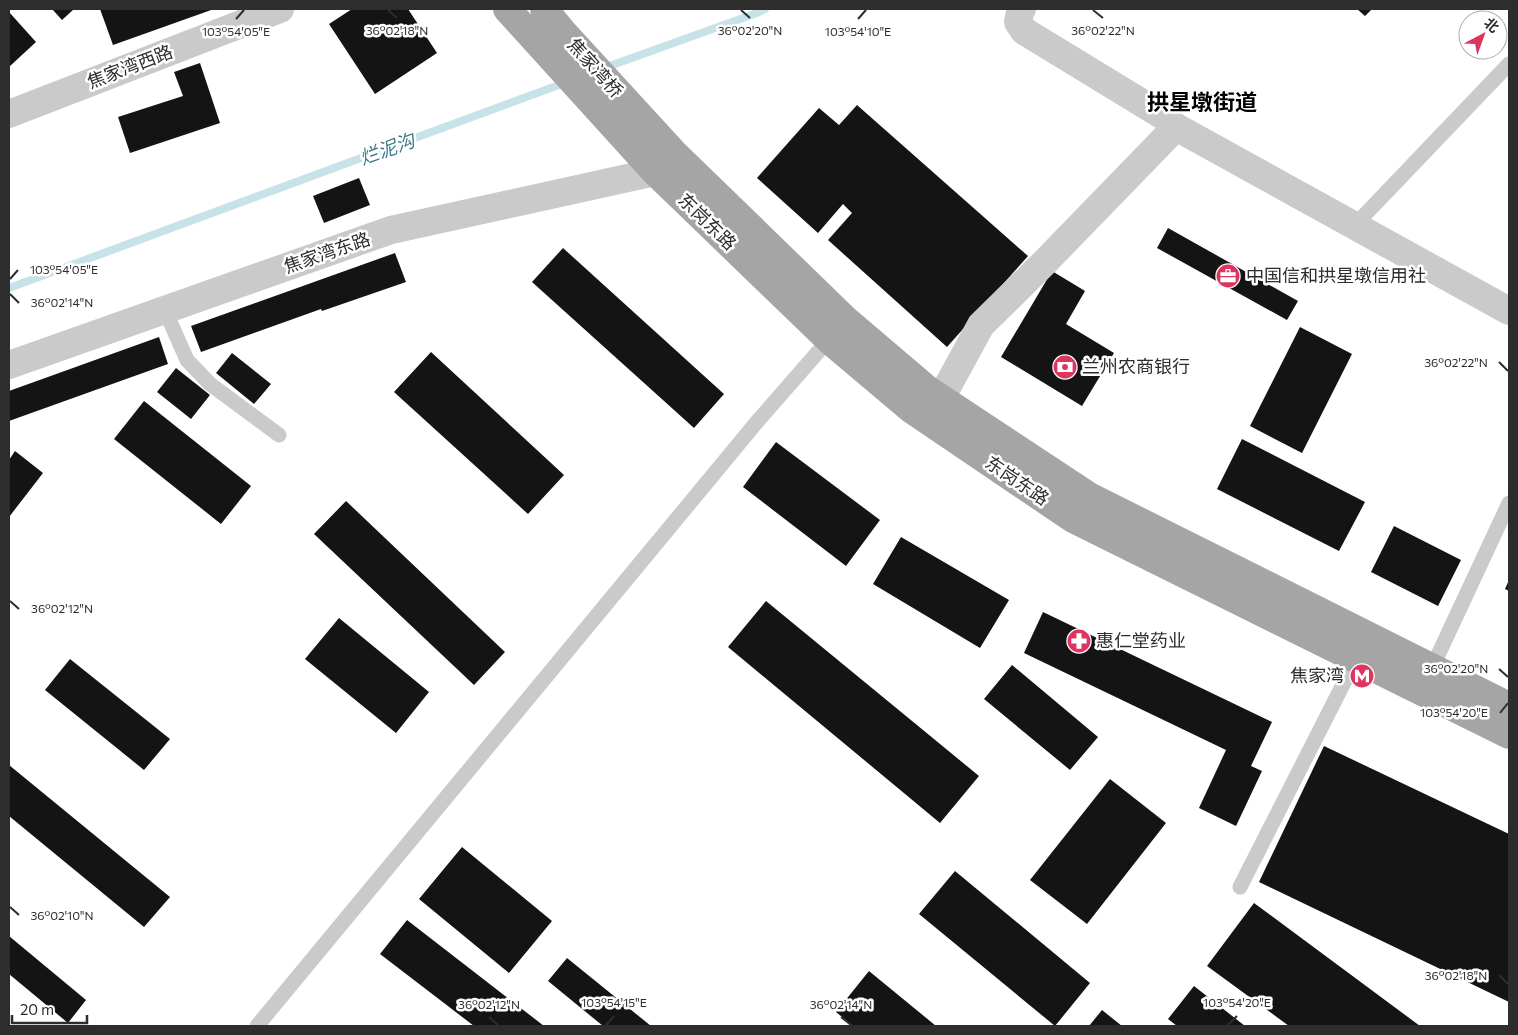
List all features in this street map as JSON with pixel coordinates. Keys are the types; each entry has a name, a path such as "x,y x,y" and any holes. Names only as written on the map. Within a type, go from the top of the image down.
{"main road":[{"path":"511,14 551,22"},
{"name":"焦家湾桥","path":"551,22 628,103"},
{"name":"焦家湾桥","path":"551,22 603,115"},
{"name":"东岗东路","path":"628,103 674,153 846,320 927,389 934,409 1073,519 1509,735"},
{"name":"东岗东路","path":"603,115 654,172 829,340 912,410 934,409 1089,496 1509,706"}],"street":[{"name":"焦家湾西路","path":"9,114 280,9"},
{"path":"1022,9 1018,22 1024,31 1165,117 1176,127 1509,311"},
{"path":"934,409 981,325 1176,127"},
{"name":"焦家湾东路","path":"9,365 391,230 654,172"}],"lane":[{"path":"1356,225 1509,64"},
{"path":"165,310 187,360 210,384 279,435"},
{"path":"257,1026 750,431 846,320"},
{"path":"1432,668 1509,504"},
{"path":"1240,887 1356,660"}],"building":[{"path":"52,9 74,9 62,20"},
{"path":"100,9 214,9 113,45"},
{"path":"352,9 408,9 437,53 375,94 329,24"},
{"path":"1357,9 1372,9 1365,16"},
{"path":"9,12 36,42 9,67"},
{"path":"200,63 220,123 130,153 118,117 183,96 174,72"},
{"path":"857,105 1028,256 947,347 828,240 852,213 843,204 818,233 757,178 819,108 839,125"},
{"path":"359,178 370,205 324,223 313,196"},
{"path":"1168,228 1298,301 1287,320 1157,248"},
{"path":"563,248 724,394 694,428 532,282"},
{"path":"395,253 406,282 322,311 321,309 201,352 191,326"},
{"path":"1052,271 1085,291 1066,324 1114,353 1082,406 1001,357"},
{"path":"1300,327 1352,354 1302,453 1250,426"},
{"path":"159,337 168,364 9,421 9,391"},
{"path":"431,352 564,475 528,514 394,392"},
{"path":"232,353 271,384 254,404 216,373"},
{"path":"176,368 210,395 191,419 157,392"},
{"path":"144,401 251,486 221,524 114,439"},
{"path":"1242,439 1365,502 1339,551 1217,489"},
{"path":"776,442 880,520 846,566 743,487"},
{"path":"15,451 43,473 9,517 9,460"},
{"path":"346,501 505,652 474,685 314,534"},
{"path":"1394,526 1461,560 1438,606 1371,572"},
{"path":"901,537 1009,600 980,648 873,584"},
{"path":"1509,580 1509,591 1505,589"},
{"path":"766,601 979,776 940,823 728,647"},
{"path":"1043,612 1272,722 1251,766 1262,771 1236,826 1199,808 1226,750 1024,653"},
{"path":"339,618 429,692 396,733 305,659"},
{"path":"70,659 170,739 144,770 45,690"},
{"path":"1012,665 1098,737 1070,770 984,699"},
{"path":"1324,746 1509,834 1509,1002 1259,882"},
{"path":"9,765 170,897 144,927 9,816"},
{"path":"1110,779 1166,823 1087,924 1030,880"},
{"path":"462,847 552,921 509,973 419,899"},
{"path":"955,871 1090,983 1055,1026 919,914"},
{"path":"1254,903 1420,1026 1289,1026 1207,966"},
{"path":"407,920 544,1026 474,1026 380,954"},
{"path":"9,936 86,1000 68,1023 9,974"},
{"path":"567,958 651,1026 603,1026 548,981"},
{"path":"869,971 936,1026 853,1026 836,1012"},
{"path":"1194,986 1245,1026 1177,1026 1168,1019"},
{"path":"1102,1010 1122,1026 1089,1026"}],"waterway":[{"name":"烂泥沟","path":"604,68 765,9"},
{"name":"烂泥沟","path":"9,288 567,82"}],"place":[{"name":"中国信和拱星墩信用社","path":"1228,276"},
{"name":"兰州农商银行","path":"1065,367"},
{"name":"惠仁堂药业","path":"1079,641"},
{"name":"焦家湾","path":"1362,676"}],"district":[{"name":"拱星墩街道","path":"1202,102"}]}
